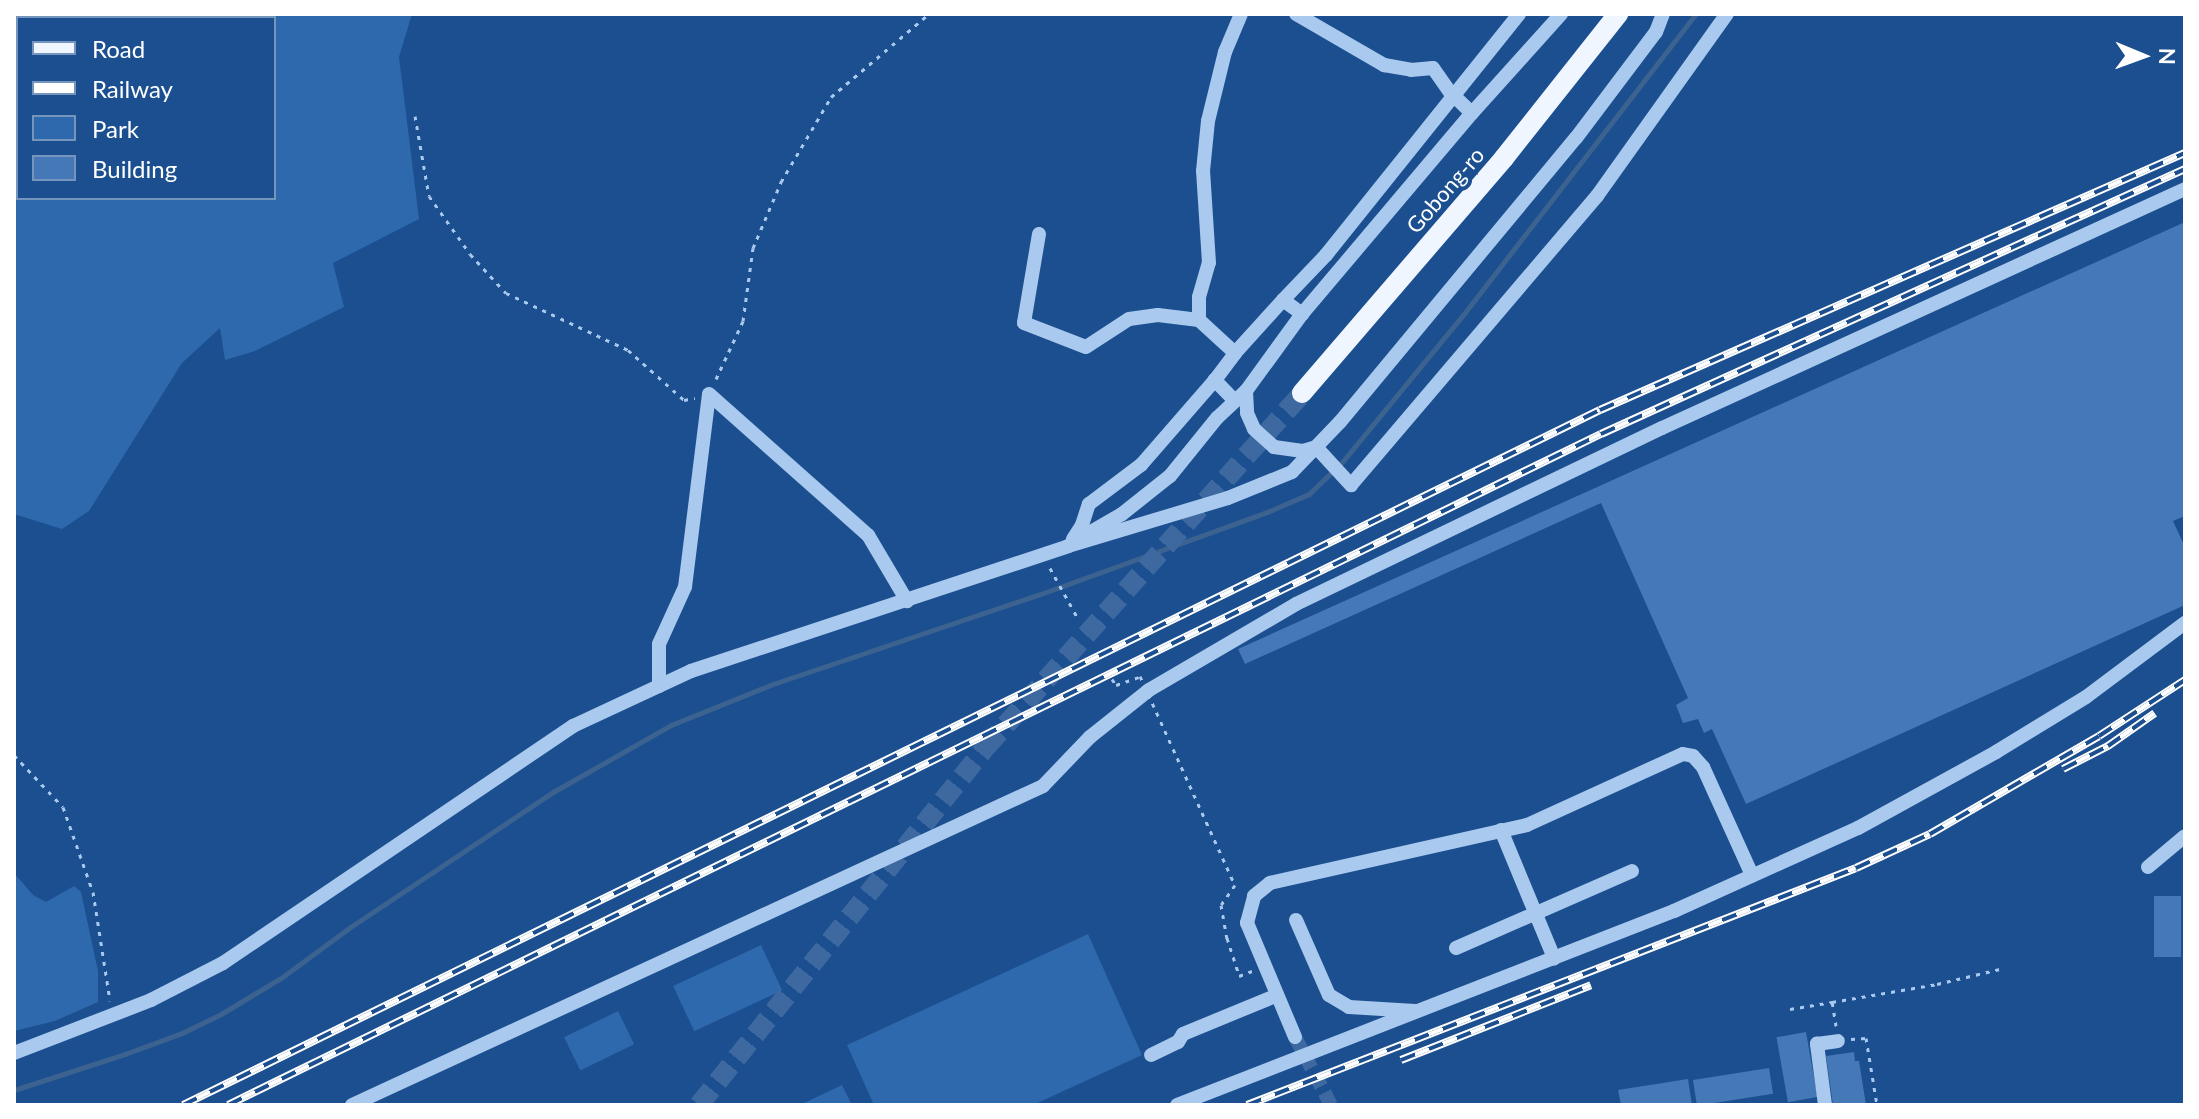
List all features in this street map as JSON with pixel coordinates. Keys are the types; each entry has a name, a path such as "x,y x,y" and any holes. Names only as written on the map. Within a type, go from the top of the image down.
{"main road":[{"name":"Gobong-ro","path":"1302,393 1504,158 1618,14"}],"street":[{"path":"1199,320 1199,297 1209,263 1203,171 1208,121 1225,52 1241,14"},
{"path":"1296,14 1384,65 1411,70 1433,68 1472,113"},
{"path":"1068,546 1082,525 1089,504 1141,465 1235,353 1326,255 1455,96 1495,40 1519,14"},
{"path":"1068,546 1122,514 1153,491 1240,395 1302,314 1472,113 1561,14"},
{"path":"14,1053 113,1016 223,963 573,726 691,671 1068,546 1260,488 1292,472 1320,451 1576,138 1656,32 1663,14"},
{"path":"1215,380 1240,395 1254,429 1274,447 1320,451 1351,485 1597,196 1727,14"},
{"path":"352,1105 1043,786 1090,737 1149,690 1296,604 1662,428 2185,189"},
{"path":"1039,234 1024,323 1086,347 1129,319 1158,315 1199,320 1235,353"},
{"path":"1283,300 1302,314"},
{"path":"709,394 868,535 907,601"},
{"path":"659,686 659,644 685,587 709,394"},
{"path":"1177,1105 1674,911 1858,828 1996,752 2086,697 2185,623"},
{"path":"1295,1037 1275,996 1247,923 1254,896 1270,883 1527,825 1677,755 1693,756 1703,767 1752,875"},
{"path":"1501,830 1554,958"},
{"path":"2148,867 2185,836"},
{"path":"1456,948 1632,871"},
{"path":"1296,920 1329,995 1349,1007 1424,1011"},
{"path":"1151,1055 1178,1042 1183,1034 1275,996"},
{"path":"1825,1105 1817,1044 1838,1041"}],"path":[{"path":"415,116 429,196 470,254 506,293 628,350 684,400 709,394 743,321 753,248 796,158 831,97 929,14"},
{"path":"1056,577 1077,617"},
{"path":"1112,679 1116,685 1140,676 1235,885 1221,905 1239,976 1264,967"},
{"path":"14,755 63,807 93,892 113,1016"},
{"path":"1790,1009 1937,984 2004,968"},
{"path":"1832,1002 1838,1041 1866,1038 1877,1105"}],"green space":[{"path":"14,14 412,14 399,57 419,219 333,263 344,307 255,351 225,360 220,328 182,363 89,511 62,529 14,514"},
{"path":"14,873 33,895 46,902 74,886 81,892 98,971 98,1002 55,1021 14,1031"},
{"path":"1088,934 1142,1055 1033,1105 874,1105 847,1045"},
{"path":"761,945 782,990 694,1031 673,986"},
{"path":"618,1011 634,1044 580,1071 564,1037"},
{"path":"842,1085 852,1105 800,1105"}],"building":[{"path":"2185,222 2185,516 2173,521 2185,547 2185,605 1746,804 1712,729 1704,733 1698,719 1683,723 1676,705 1688,698 1601,503 1245,664 1238,649"},
{"path":"2154,896 2181,896 2181,957 2154,957"},
{"path":"1806,1032 1817,1097 1788,1102 1776,1037"},
{"path":"1854,1052 1855,1061 1859,1061 1866,1105 1833,1105 1826,1056"},
{"path":"1769,1068 1773,1094 1697,1105 1693,1080"},
{"path":"1688,1079 1692,1105 1621,1105 1618,1090"}],"waterway":[{"path":"14,1090 125,1054 182,1033 221,1014 281,978 349,928 553,792 671,725 773,684 1038,595 1309,494 1343,461 1463,315 1696,14"}],"tunnel":[{"path":"699,1105 986,747 1302,393"},
{"path":"1295,1037 1331,1105"}],"railway":[{"path":"183,1105 1600,410 2185,153"},
{"path":"228,1105 1601,434 2185,169"},
{"path":"1247,1105 1856,868 1930,834 2099,736 2185,680"},
{"path":"2063,769 2108,746 2155,713"},
{"path":"1401,1060 1591,985"}]}
